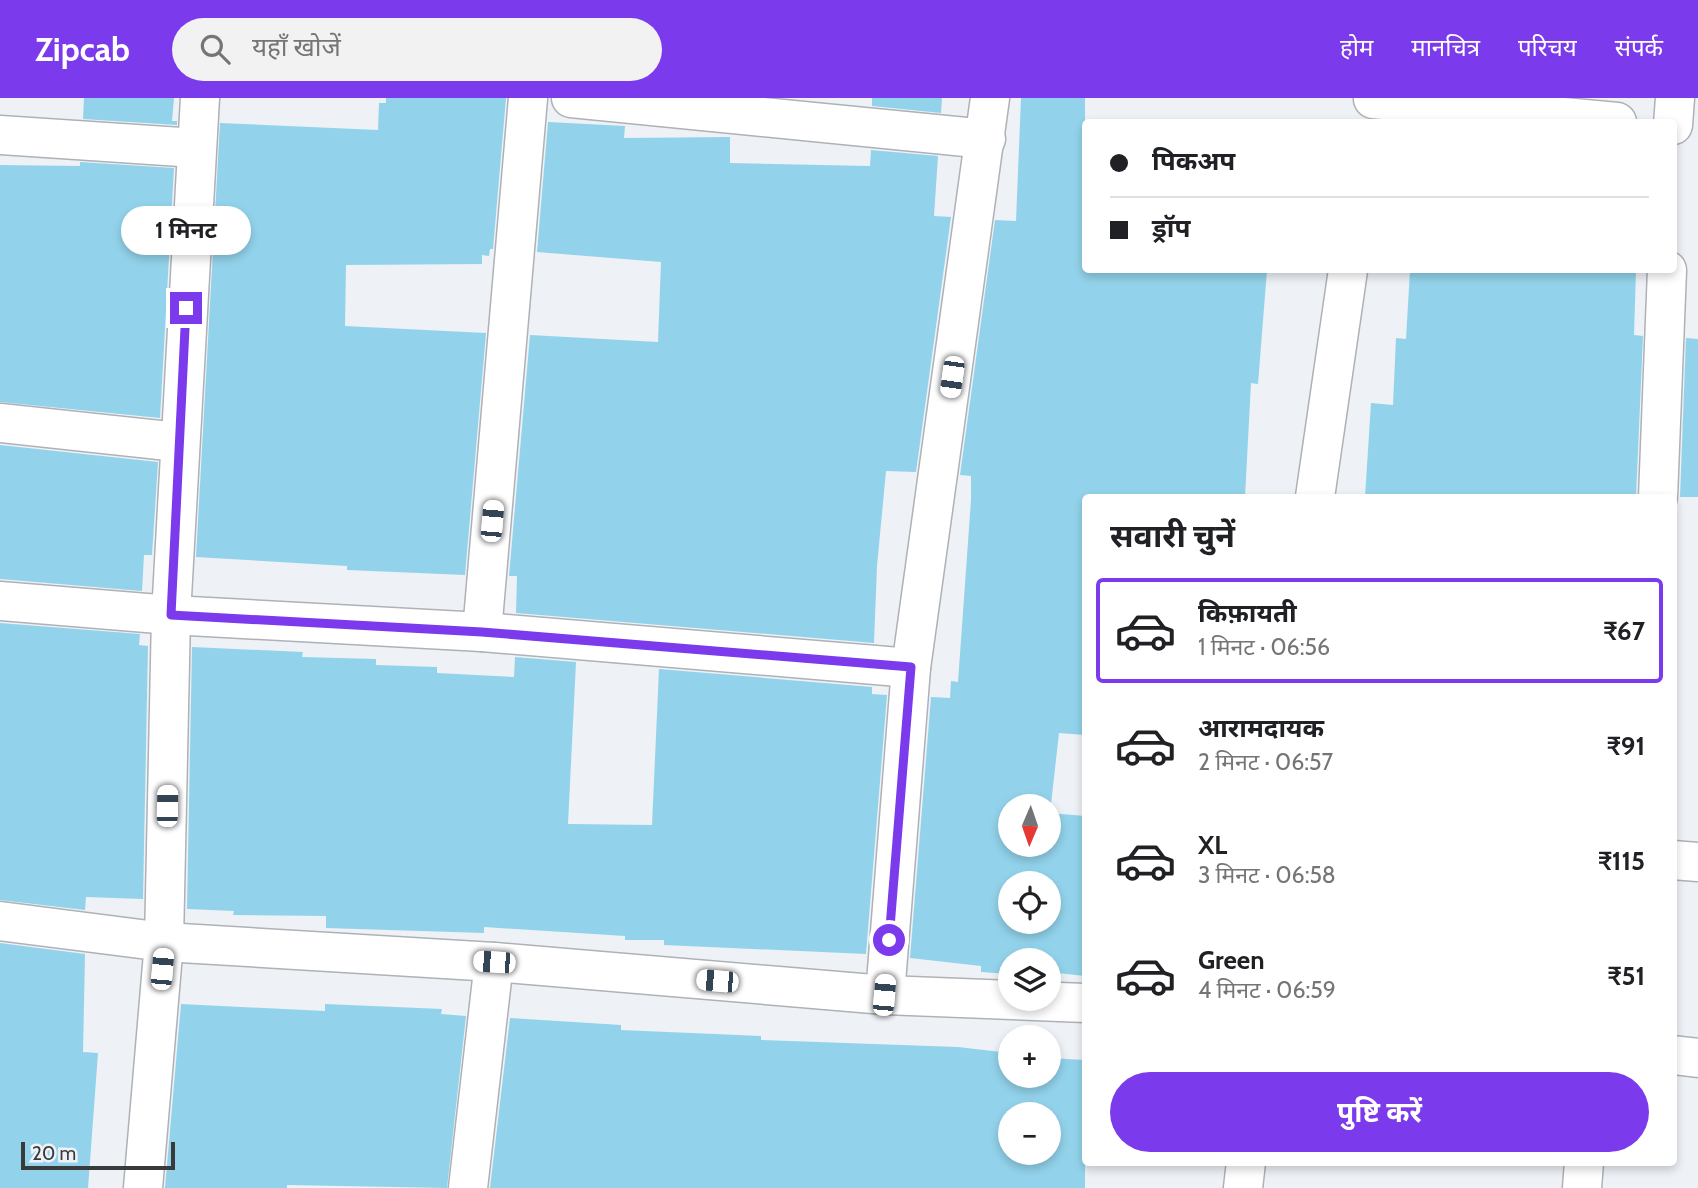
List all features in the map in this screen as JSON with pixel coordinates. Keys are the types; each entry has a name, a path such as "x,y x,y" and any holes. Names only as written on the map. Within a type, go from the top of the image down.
{"street":[{"path":"143,1188 164,942 171,615 178,442 200,98"},
{"path":"482,632 528,98"},
{"path":"571,98 986,139"},
{"path":"884,995 911,667 990,98"},
{"path":"1370,119 1373,98 1586,119"},
{"path":"1674,119 1675,98"},
{"path":"1677,127 1698,130"},
{"path":"0,135 196,148"},
{"path":"1315,494 1348,273"},
{"path":"1658,494 1667,273"},
{"path":"0,423 178,442"},
{"path":"0,601 171,615 482,632 911,667"},
{"path":"1677,860 1698,862"},
{"path":"0,921 164,942 494,962 884,995 1082,1003"},
{"path":"468,1188 494,962"},
{"path":"1677,1055 1698,1058"},
{"path":"1243,1188 1246,1166"},
{"path":"1582,1188 1584,1166"}],"building":[{"path":"84,98 174,98 172,121 177,121 177,125 83,119"},
{"path":"386,98 506,98 493,249 490,249 489,256 482,255 482,264 346,265 345,326 486,333 465,575 347,570 347,566 196,557 220,123 378,130 379,103 386,103"},
{"path":"872,98 942,98 941,113 872,106"},
{"path":"1021,98 1085,98 1085,119 1082,119 1082,273 1267,273 1258,384 1251,383 1245,494 1082,494 1082,735 1059,733 1052,794 998,794 998,858 1060,858 1061,814 1082,816 1082,976 1061,973 1061,948 998,948 998,973 981,972 981,966 910,958 931,697 950,698 951,681 958,682 971,500 971,476 960,475 995,220 1016,221"},
{"path":"548,122 625,126 624,138 730,137 730,163 870,166 871,150 938,156 934,216 951,217 916,472 886,471 877,566 874,643 516,613 517,576 509,576 530,335 658,342 661,262 537,252"},
{"path":"80,162 174,168 160,418 0,402 0,165 80,166"},
{"path":"1410,273 1636,273 1634,335 1643,336 1636,494 1365,494 1371,403 1393,405 1396,338 1406,339"},
{"path":"1686,338 1698,339 1698,497 1680,497"},
{"path":"0,445 158,462 152,555 144,555 142,591 0,579"},
{"path":"0,623 140,634 139,645 148,646 143,899 86,897 85,910 0,900"},
{"path":"192,647 303,652 302,657 376,659 376,665 437,667 437,673 514,677 515,657 576,662 568,824 652,825 659,669 872,687 872,694 887,695 866,954 664,945 664,940 625,940 625,936 484,927 484,933 326,928 326,916 233,915 234,911 187,909"},
{"path":"0,943 85,954 83,1052 98,1053 88,1188 0,1188"},
{"path":"181,1004 325,1011 325,1004 442,1009 441,1014 466,1016 447,1188 287,1185 287,1188 165,1188"},
{"path":"510,1018 621,1025 621,1030 761,1036 761,1040 958,1047 998,1052 998,1088 1061,1088 1061,1059 1082,1060 1082,1166 1085,1166 1085,1188 490,1188"}],"route":[{"path":"186,308 171,615 482,632 911,667 889,940"}]}
